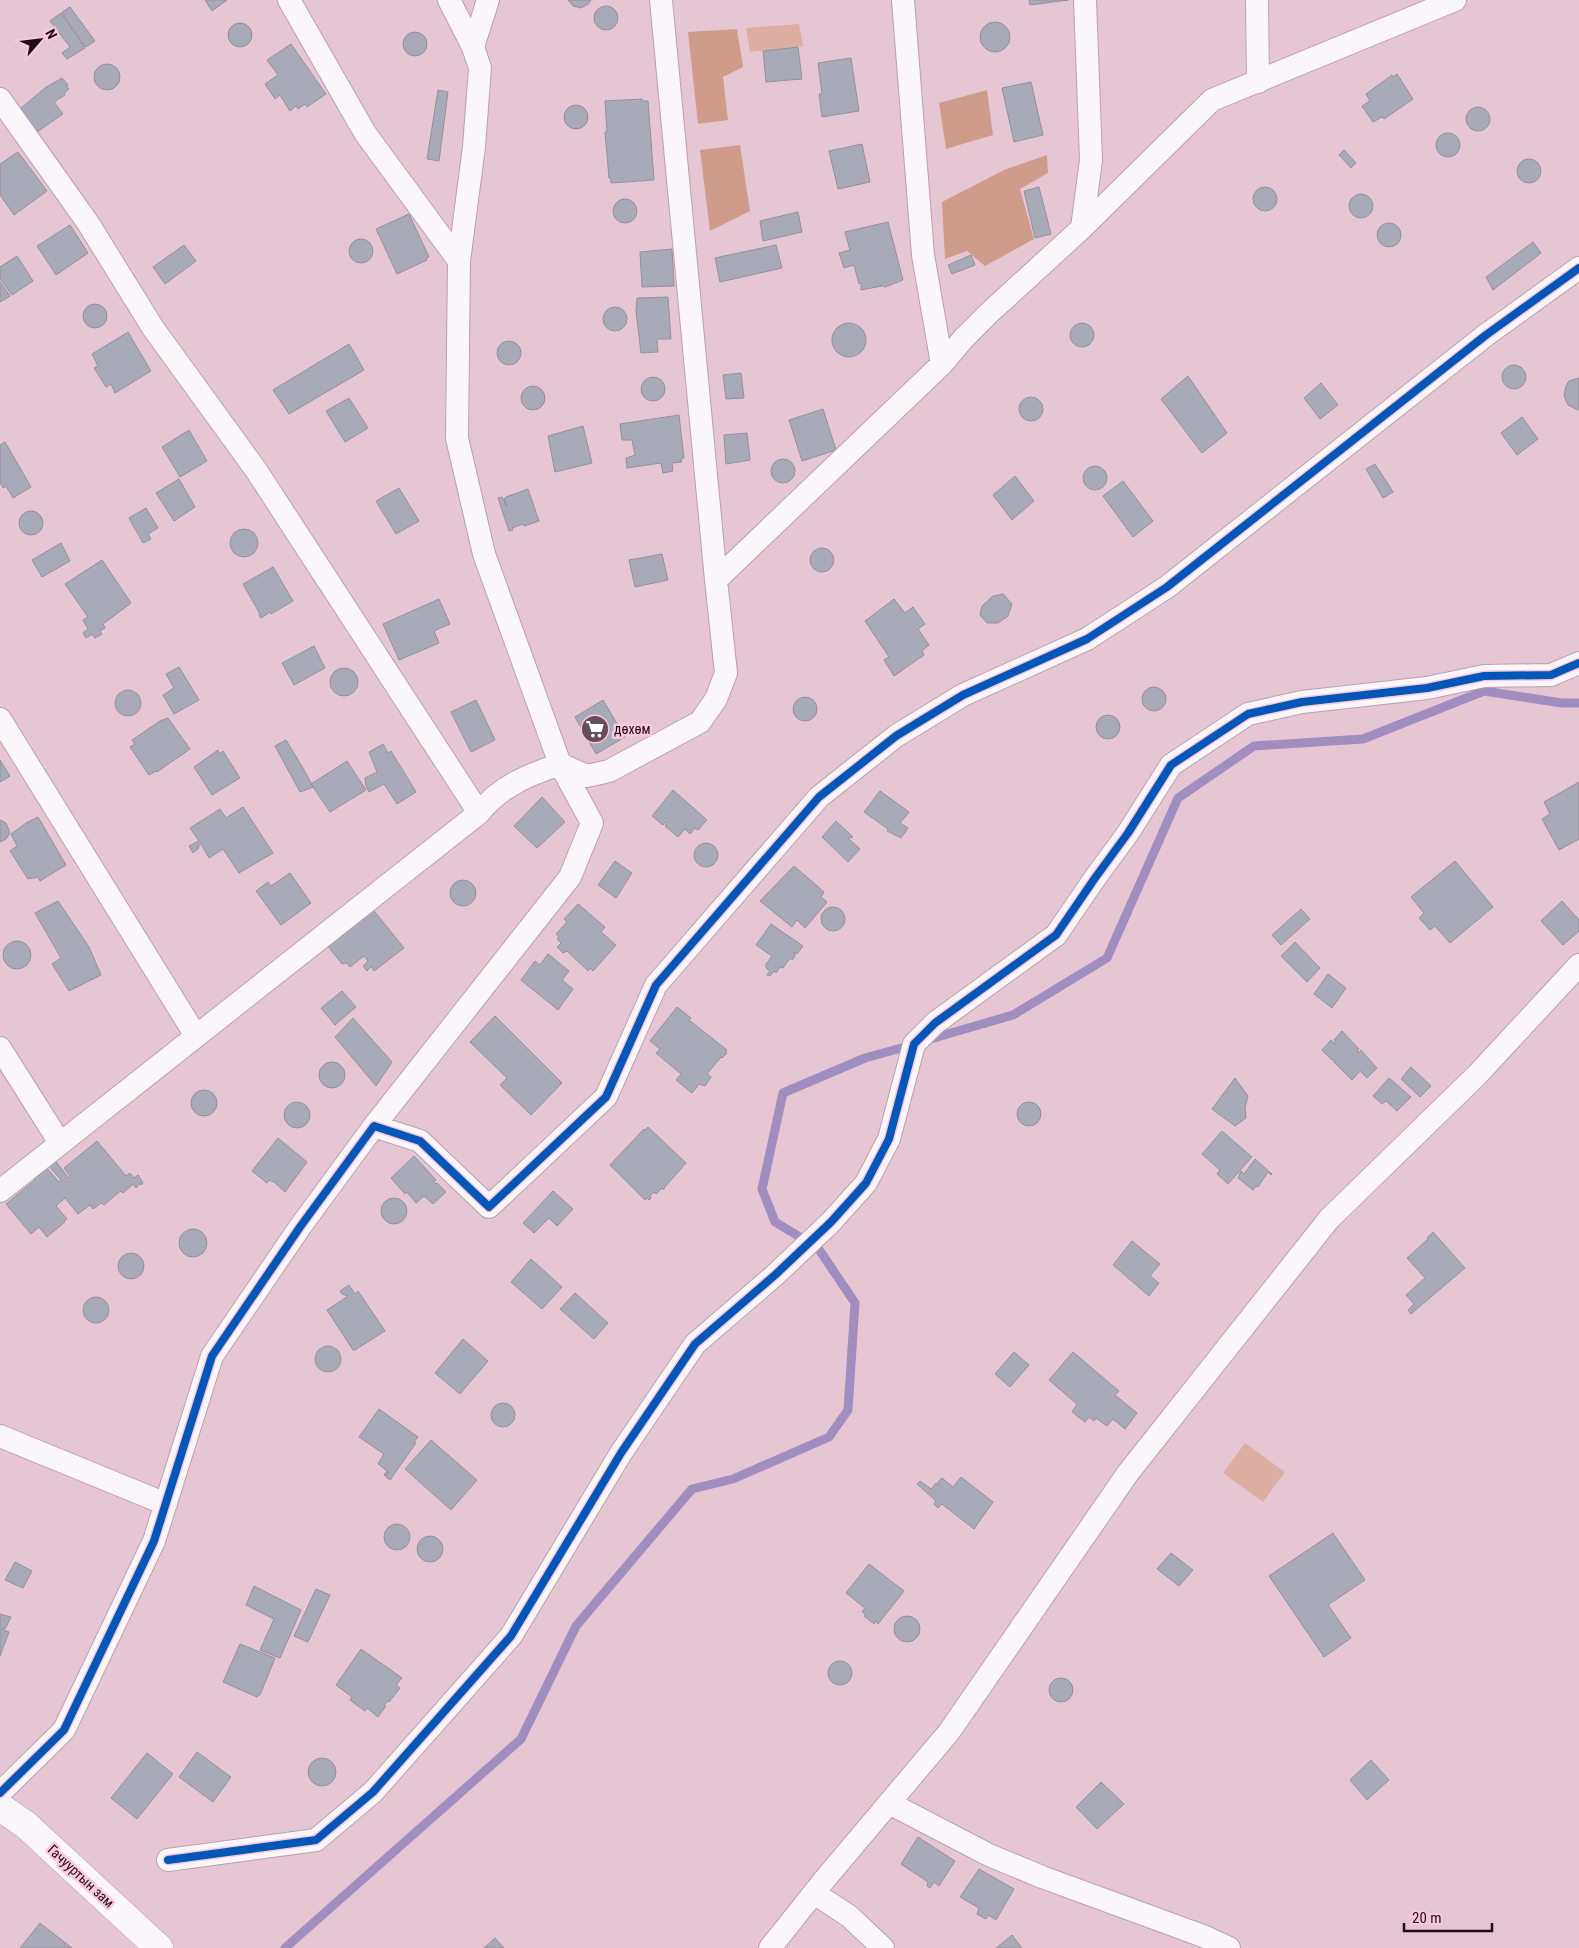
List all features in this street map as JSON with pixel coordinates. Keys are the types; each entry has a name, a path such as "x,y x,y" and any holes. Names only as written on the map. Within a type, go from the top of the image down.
{"main road":[{"name":"Гачууртын зам","path":"0,1807 26,1825 159,1948"}],"street":[{"path":"289,0 365,133 459,261"},
{"path":"0,1793 64,1730 154,1541 212,1356 300,1227 374,1126 570,876 592,823 560,764 484,554 457,438 459,261 474,147 480,68 474,47 449,0"},
{"path":"474,47 488,0"},
{"path":"0,1191 479,813 488,801 522,778 560,764 586,776 609,770 700,722 716,699 726,672 660,0"},
{"path":"903,0 923,254 942,364"},
{"path":"1082,228 1091,160 1084,0"},
{"path":"1257,0 1258,82"},
{"path":"716,580 942,364 989,313 1082,228 1212,100 1455,0"},
{"path":"0,99 88,223 153,328 256,470 479,813"},
{"path":"374,1126 420,1140 489,1207 606,1097 656,985 819,796 896,736 963,695 1087,639 1166,587 1486,335 1579,268"},
{"path":"168,1860 316,1840 373,1792 511,1636 621,1453 694,1344 782,1268 831,1222 866,1183 889,1138 914,1044 935,1023 1056,935 1128,833 1171,765 1248,714 1302,702 1427,688 1484,676 1551,675 1579,663"},
{"path":"0,718 196,1036"},
{"path":"770,1948 949,1732 1128,1473 1329,1219 1477,1075 1579,965"},
{"path":"0,1048 60,1143"},
{"path":"0,1436 166,1504"},
{"path":"889,1803 989,1855 1042,1877 1203,1936 1229,1948"},
{"path":"814,1893 849,1916 883,1948"}],"shaded area":[{"path":"799,24 803,46 750,52 746,28"},
{"path":"737,29 743,67 723,77 728,120 698,124 688,32"},
{"path":"987,90 993,135 946,149 939,103"},
{"path":"740,145 750,211 710,231 700,150"},
{"path":"1047,155 1048,173 1020,189 1034,239 985,266 967,251 945,259 942,202 1004,170"},
{"path":"1245,1443 1285,1472 1263,1502 1223,1473"}],"building":[{"path":"205,0 227,0 212,11"},
{"path":"568,0 591,0 581,8 573,6"},
{"path":"1029,0 1068,0 1030,5"},
{"path":"606,6 615,9 618,18 615,27 606,30 597,27 594,18 597,9"},
{"path":"70,7 95,41 86,47 74,31 85,48 67,59 62,53 70,47 50,21 61,13 73,30 62,12"},
{"path":"995,22 1001,23 1009,31 1009,43 1001,51 995,52 989,51 981,43 980,37 981,31 989,23"},
{"path":"240,23 249,26 252,35 249,44 240,47 231,44 228,35 231,26"},
{"path":"415,32 424,35 427,44 424,53 415,56 406,53 403,44 406,35"},
{"path":"291,44 326,94 307,107 305,104 298,109 296,106 290,111 280,95 275,99 265,84 278,75 267,60"},
{"path":"798,47 802,79 766,82 763,51"},
{"path":"851,58 859,111 822,117 819,94 822,94 818,63"},
{"path":"107,64 116,68 120,77 116,86 107,90 98,86 94,77 98,68"},
{"path":"1397,74 1413,99 1384,119 1382,117 1373,122 1362,106 1370,101 1366,94 1392,75 1393,77"},
{"path":"62,78 69,89 64,93 65,95 54,102 63,114 37,132 21,108 45,88"},
{"path":"1031,82 1043,135 1014,142 1002,88"},
{"path":"438,90 448,92 439,161 427,159"},
{"path":"642,99 642,101 648,101 654,180 611,183 605,132 607,132 605,101"},
{"path":"576,105 585,108 588,117 585,126 576,129 567,126 564,117 567,108"},
{"path":"1478,107 1487,110 1490,119 1487,128 1478,131 1469,128 1466,119 1469,110"},
{"path":"1448,133 1457,136 1460,145 1457,154 1448,157 1439,154 1436,145 1439,136"},
{"path":"862,144 870,182 838,189 829,151"},
{"path":"1344,150 1356,163 1351,168 1339,155"},
{"path":"18,152 47,191 14,215 0,195 0,164"},
{"path":"1529,159 1538,162 1541,171 1538,180 1529,183 1520,180 1517,171 1520,162"},
{"path":"1039,187 1051,234 1035,238 1024,191"},
{"path":"1265,187 1274,190 1277,199 1274,208 1265,211 1256,208 1253,199 1256,190"},
{"path":"1361,194 1370,197 1373,206 1370,215 1361,218 1352,215 1349,206 1352,197"},
{"path":"625,199 634,202 637,211 634,220 625,223 616,220 613,211 616,202"},
{"path":"798,212 802,232 763,241 760,221"},
{"path":"409,214 429,257 427,260 397,274 376,229"},
{"path":"888,222 903,280 884,287 881,284 882,286 861,290 861,283 859,284 854,265 844,268 839,253 850,250 845,232"},
{"path":"1389,223 1398,226 1401,235 1398,244 1389,247 1380,244 1377,235 1380,226"},
{"path":"70,225 88,253 56,275 37,246"},
{"path":"361,239 370,242 373,251 370,260 361,263 352,260 349,251 352,242"},
{"path":"1533,242 1541,253 1493,290 1486,277"},
{"path":"184,245 196,261 165,284 153,267"},
{"path":"776,245 782,268 720,282 715,258"},
{"path":"672,249 674,286 642,287 640,252"},
{"path":"971,255 975,265 952,274 948,265"},
{"path":"17,256 33,281 12,295 0,279 0,267"},
{"path":"0,282 10,296 0,302"},
{"path":"668,297 671,339 657,339 658,352 641,353 636,311 637,298"},
{"path":"90,304 100,304 107,311 107,321 100,328 90,328 83,321 83,311"},
{"path":"615,307 624,310 627,319 624,328 615,331 606,328 603,319 606,310"},
{"path":"849,323 861,328 866,340 861,352 849,357 837,352 832,340 837,328"},
{"path":"1082,323 1091,326 1094,335 1091,344 1082,347 1073,344 1070,335 1073,326"},
{"path":"128,332 151,371 115,393 111,384 106,387 94,368 98,366 92,354"},
{"path":"509,341 518,344 521,353 518,362 509,365 500,362 497,353 500,344"},
{"path":"349,344 364,370 289,414 273,390"},
{"path":"1514,365 1523,368 1526,377 1523,386 1514,389 1505,386 1502,377 1505,368"},
{"path":"741,373 744,398 726,399 723,375"},
{"path":"1188,376 1227,433 1202,453 1161,399"},
{"path":"653,377 662,380 665,389 662,398 653,401 644,398 641,389 644,380"},
{"path":"1579,378 1578,410 1568,405 1564,396 1569,381"},
{"path":"1321,383 1338,405 1320,419 1304,398"},
{"path":"533,386 542,389 545,398 542,407 533,410 524,407 521,398 524,389"},
{"path":"1031,397 1040,400 1043,409 1040,418 1031,421 1022,418 1019,409 1022,400"},
{"path":"349,398 368,428 345,442 326,411"},
{"path":"823,409 836,450 802,461 789,420"},
{"path":"679,415 684,458 681,459 682,462 672,463 673,471 663,473 661,463 627,468 626,458 635,455 632,440 622,440 620,424"},
{"path":"1522,417 1538,439 1517,455 1501,433"},
{"path":"583,426 592,463 555,472 548,436"},
{"path":"189,430 207,461 180,477 162,447"},
{"path":"747,433 750,460 726,464 724,435"},
{"path":"5,442 31,487 13,498 6,486 3,488 0,482 0,445"},
{"path":"783,459 792,462 795,471 792,480 783,483 774,480 771,471 774,462"},
{"path":"1375,464 1393,492 1383,498 1366,469"},
{"path":"1095,466 1104,469 1107,478 1104,487 1095,490 1086,487 1083,478 1086,469"},
{"path":"1015,476 1034,501 1012,520 993,495"},
{"path":"179,479 195,507 174,521 156,493"},
{"path":"1123,481 1153,521 1133,537 1103,496"},
{"path":"399,488 419,521 396,534 376,501"},
{"path":"528,489 539,521 524,526 523,524 509,531 498,498 502,497 507,506 504,499 506,497"},
{"path":"146,508 158,528 148,534 151,539 143,543 129,518"},
{"path":"26,511 36,511 43,518 43,528 36,535 26,535 19,528 19,518"},
{"path":"244,529 254,533 258,543 254,553 244,557 234,553 230,543 234,533"},
{"path":"61,543 70,561 42,577 32,560"},
{"path":"822,548 831,551 834,560 831,569 822,572 813,569 810,560 813,551"},
{"path":"662,554 668,580 635,587 629,560"},
{"path":"102,560 131,603 103,624 105,628 100,631 102,634 95,638 92,634 86,638 83,633 88,629 83,620 88,617 65,584"},
{"path":"273,567 293,601 261,618 243,584"},
{"path":"1003,594 1012,604 1008,616 998,623 987,623 980,615 982,606 993,596"},
{"path":"439,599 450,624 434,631 439,643 399,660 383,624"},
{"path":"894,599 905,613 913,607 925,624 918,629 929,645 922,651 924,655 894,676 884,660 889,657 865,621"},
{"path":"314,646 325,668 294,685 282,663"},
{"path":"179,667 199,700 174,714 163,695 174,688 166,674"},
{"path":"344,668 354,672 358,682 354,692 344,696 334,692 330,682 334,672"},
{"path":"1154,687 1159,688 1165,694 1165,704 1159,710 1154,711 1149,710 1143,704 1142,699 1143,694 1149,688"},
{"path":"128,690 137,694 141,703 137,712 128,716 119,712 115,703 119,694"},
{"path":"805,697 814,700 817,709 814,718 805,721 796,718 793,709 796,700"},
{"path":"476,700 495,740 471,752 451,712"},
{"path":"603,700 625,737 596,754 575,717"},
{"path":"1108,715 1117,718 1120,727 1117,736 1108,739 1099,736 1096,727 1099,718"},
{"path":"168,718 190,749 157,772 149,775 130,747 135,744 132,740 160,721"},
{"path":"286,740 313,787 300,792 275,746"},
{"path":"383,744 388,753 391,751 416,792 397,804 384,784 369,792 366,786 365,778 377,772 369,752"},
{"path":"218,750 219,754 223,751 240,778 212,795 194,767"},
{"path":"0,760 10,776 0,782"},
{"path":"347,761 366,790 330,812 311,784"},
{"path":"1579,782 1579,839 1559,850 1542,819 1550,814 1544,802"},
{"path":"673,790 707,820 698,830 695,828 690,834 685,829 678,837 665,826 667,823 665,822 663,825 652,816"},
{"path":"880,791 909,812 900,823 908,828 901,838 887,831 888,829 864,812"},
{"path":"542,797 565,822 537,848 514,826"},
{"path":"243,807 273,853 239,873 223,849 209,858 201,844 193,853 189,846 199,841 190,828 220,809 226,818"},
{"path":"38,817 66,865 40,881 38,877 28,879 10,851 17,846 11,834"},
{"path":"0,820 6,823 10,833 6,839 0,842"},
{"path":"836,821 853,837 848,838 860,849 848,862 822,837"},
{"path":"706,843 715,846 718,855 715,864 706,867 697,864 694,855 697,846"},
{"path":"615,861 632,873 616,898 598,885"},
{"path":"1455,861 1493,907 1450,943 1435,926 1430,930 1419,918 1424,913 1411,897"},
{"path":"794,866 824,892 821,897 827,902 805,928 797,920 792,927 760,901"},
{"path":"290,873 311,903 281,925 256,891 268,882 271,886"},
{"path":"463,880 472,884 476,893 472,902 463,906 454,902 450,893 454,884"},
{"path":"58,901 89,947 101,975 69,991 52,964 61,958 35,913"},
{"path":"1562,901 1579,920 1579,931 1563,945 1541,921"},
{"path":"578,904 605,927 601,932 616,945 593,971 590,968 588,971 567,951 563,953 557,947 561,943 557,939 559,937 556,934 567,922 564,919"},
{"path":"371,907 404,948 374,971 371,967 367,971 363,966 368,961 364,956 350,967 347,963 342,964 324,941"},
{"path":"833,907 842,910 845,919 842,928 833,931 824,928 821,919 824,910"},
{"path":"1301,909 1310,919 1281,945 1272,935"},
{"path":"771,924 803,946 797,954 794,952 795,956 792,960 790,958 783,968 780,967 776,973 774,971 770,976 767,975 770,971 766,968 766,964 772,956 756,945"},
{"path":"17,941 27,945 31,955 27,965 17,969 7,965 3,955 7,945"},
{"path":"1295,942 1320,968 1307,982 1281,956"},
{"path":"548,954 569,971 562,980 573,989 558,1010 521,980 535,961 540,965"},
{"path":"1328,974 1346,988 1332,1008 1314,994"},
{"path":"342,991 356,1007 335,1025 321,1008"},
{"path":"677,1007 691,1018 689,1020 727,1050 725,1052 727,1053 721,1057 707,1074 711,1077 705,1086 699,1084 692,1093 676,1080 681,1074 656,1053 660,1049 650,1041"},
{"path":"495,1016 562,1083 531,1115 500,1085 507,1078 470,1042"},
{"path":"353,1018 392,1062 376,1086 335,1037"},
{"path":"1342,1031 1359,1049 1358,1053 1361,1050 1377,1068 1367,1078 1360,1071 1352,1080 1334,1062 1334,1059 1332,1060 1322,1050 1331,1040 1335,1044 1334,1040"},
{"path":"332,1062 341,1066 345,1075 341,1084 332,1088 323,1084 319,1075 323,1066"},
{"path":"1411,1067 1431,1086 1420,1097 1401,1079"},
{"path":"1235,1078 1248,1096 1245,1108 1246,1118 1235,1126 1212,1109"},
{"path":"1389,1078 1411,1097 1397,1111 1386,1101 1382,1104 1373,1096"},
{"path":"204,1090 213,1094 217,1103 213,1112 204,1116 195,1112 191,1103 195,1094"},
{"path":"297,1102 306,1106 310,1115 306,1124 297,1128 288,1124 284,1115 288,1106"},
{"path":"1029,1102 1034,1103 1040,1109 1040,1119 1034,1125 1029,1126 1024,1125 1018,1119 1017,1114 1018,1109 1024,1103"},
{"path":"648,1127 686,1163 664,1190 662,1188 656,1194 654,1192 649,1200 647,1198 645,1200 610,1165"},
{"path":"1222,1131 1252,1157 1228,1184 1217,1174 1220,1170 1202,1154"},
{"path":"278,1138 307,1162 285,1192 274,1182 269,1180 267,1183 252,1171"},
{"path":"97,1141 126,1176 130,1173 134,1178 138,1175 143,1183 141,1185 140,1183 136,1188 133,1184 123,1193 121,1191 118,1193 104,1205 101,1203 93,1209 90,1205 78,1214 65,1198 56,1206 67,1219 65,1222 47,1237 39,1227 31,1234 6,1204 35,1180 33,1178 44,1165 59,1182 61,1180 49,1166 54,1163 51,1161 53,1158 69,1178 71,1177 64,1168"},
{"path":"414,1156 436,1180 434,1182 446,1192 433,1204 424,1196 416,1203 391,1178"},
{"path":"1255,1159 1272,1174 1268,1172 1258,1187 1256,1186 1253,1190 1238,1178 1241,1171 1244,1174"},
{"path":"553,1191 573,1209 557,1226 549,1218 534,1233 523,1223"},
{"path":"394,1198 403,1202 407,1211 403,1220 394,1224 385,1220 381,1211 385,1202"},
{"path":"193,1229 203,1233 207,1243 203,1253 193,1257 183,1253 179,1243 183,1233"},
{"path":"1433,1232 1465,1268 1411,1314 1408,1310 1414,1304 1406,1295 1425,1278 1407,1258"},
{"path":"1132,1241 1160,1264 1150,1276 1159,1283 1149,1296 1113,1265"},
{"path":"131,1253 140,1257 144,1266 140,1275 131,1279 122,1275 118,1266 122,1257"},
{"path":"531,1259 562,1287 542,1309 511,1282"},
{"path":"349,1285 355,1294 358,1291 385,1331 355,1350 353,1350 327,1310 348,1296 340,1291"},
{"path":"575,1293 608,1323 594,1339 560,1309"},
{"path":"96,1297 105,1301 109,1310 105,1319 96,1323 87,1319 83,1310 87,1301"},
{"path":"463,1339 488,1361 460,1394 435,1373"},
{"path":"328,1346 337,1350 341,1359 337,1368 328,1372 319,1368 315,1359 319,1350"},
{"path":"1014,1352 1029,1365 1010,1387 995,1374"},
{"path":"1073,1352 1119,1391 1115,1395 1137,1413 1125,1429 1113,1419 1107,1426 1096,1418 1094,1421 1089,1417 1085,1422 1072,1412 1077,1404 1049,1380"},
{"path":"503,1403 512,1406 515,1415 512,1424 503,1427 494,1424 491,1415 494,1406"},
{"path":"379,1409 418,1437 414,1442 416,1443 390,1480 386,1477 389,1472 385,1476 387,1471 378,1464 384,1454 359,1437"},
{"path":"431,1440 477,1480 451,1510 405,1469"},
{"path":"961,1477 993,1502 974,1529 942,1504 938,1508 934,1504 936,1501 917,1484 920,1481 931,1489 936,1483 939,1485 938,1482 942,1478 953,1487"},
{"path":"397,1524 406,1528 410,1537 406,1546 397,1550 388,1546 384,1537 388,1528"},
{"path":"1333,1533 1365,1580 1328,1605 1351,1638 1324,1657 1269,1576"},
{"path":"430,1536 439,1540 443,1549 439,1558 430,1562 421,1558 417,1549 421,1540"},
{"path":"1171,1553 1193,1570 1179,1586 1157,1569"},
{"path":"15,1562 32,1571 23,1588 5,1580"},
{"path":"869,1564 904,1591 878,1624 876,1621 874,1624 864,1616 866,1614 862,1612 865,1608 846,1593"},
{"path":"254,1586 301,1610 280,1658 260,1650 274,1619 246,1605"},
{"path":"316,1589 330,1595 308,1642 294,1636"},
{"path":"0,1614 11,1617 5,1629 1,1629 9,1632 0,1656"},
{"path":"907,1616 916,1620 920,1629 916,1638 907,1642 898,1638 894,1629 898,1620"},
{"path":"240,1644 275,1658 260,1695 257,1697 223,1682"},
{"path":"361,1649 402,1678 396,1685 400,1688 389,1702 384,1705 386,1706 378,1717 367,1708 365,1711 350,1700 352,1697 336,1685"},
{"path":"840,1661 845,1662 851,1668 851,1678 845,1684 840,1685 835,1684 829,1678 828,1673 829,1668 835,1662"},
{"path":"1061,1678 1066,1679 1072,1685 1072,1695 1066,1701 1061,1702 1056,1701 1050,1695 1049,1690 1050,1685 1056,1679"},
{"path":"197,1752 231,1777 213,1802 179,1777"},
{"path":"147,1753 173,1774 137,1819 111,1798"},
{"path":"322,1758 332,1762 336,1772 332,1782 322,1786 312,1782 308,1772 312,1762"},
{"path":"1371,1760 1389,1780 1367,1800 1350,1780"},
{"path":"1101,1782 1124,1804 1097,1829 1076,1807"},
{"path":"918,1837 955,1861 939,1886 934,1882 930,1888 927,1886 928,1882 901,1864"},
{"path":"979,1869 1014,1889 996,1920 988,1915 986,1919 977,1914 979,1908 960,1897"},
{"path":"40,1923 72,1948 20,1948"},
{"path":"1012,1935 1022,1948 996,1948"},
{"path":"495,1938 504,1948 484,1948"}],"waterway":[{"path":"927,1040 1013,1015 1107,958 1178,798 1254,746 1363,739 1484,691 1562,703 1579,703"},
{"path":"285,1948 521,1739 576,1626 692,1489 733,1479 829,1437 848,1410 855,1303 818,1248 775,1222 762,1189 783,1093 865,1058 912,1045"}],"cycle path":[{"path":"0,1793 64,1730 154,1541 212,1356 300,1227 374,1126 420,1141 489,1207 606,1097 656,985 819,797 896,736 963,695 1087,639 1167,587 1486,335 1579,268"},
{"path":"168,1860 316,1840 373,1792 511,1636 621,1453 695,1344 775,1275 831,1222 866,1183 889,1139 914,1044 935,1023 1056,935 1128,833 1171,765 1248,714 1302,702 1427,688 1484,676 1551,675 1579,663"}],"place":[{"name":"дөхөм","path":"595,729"}]}
